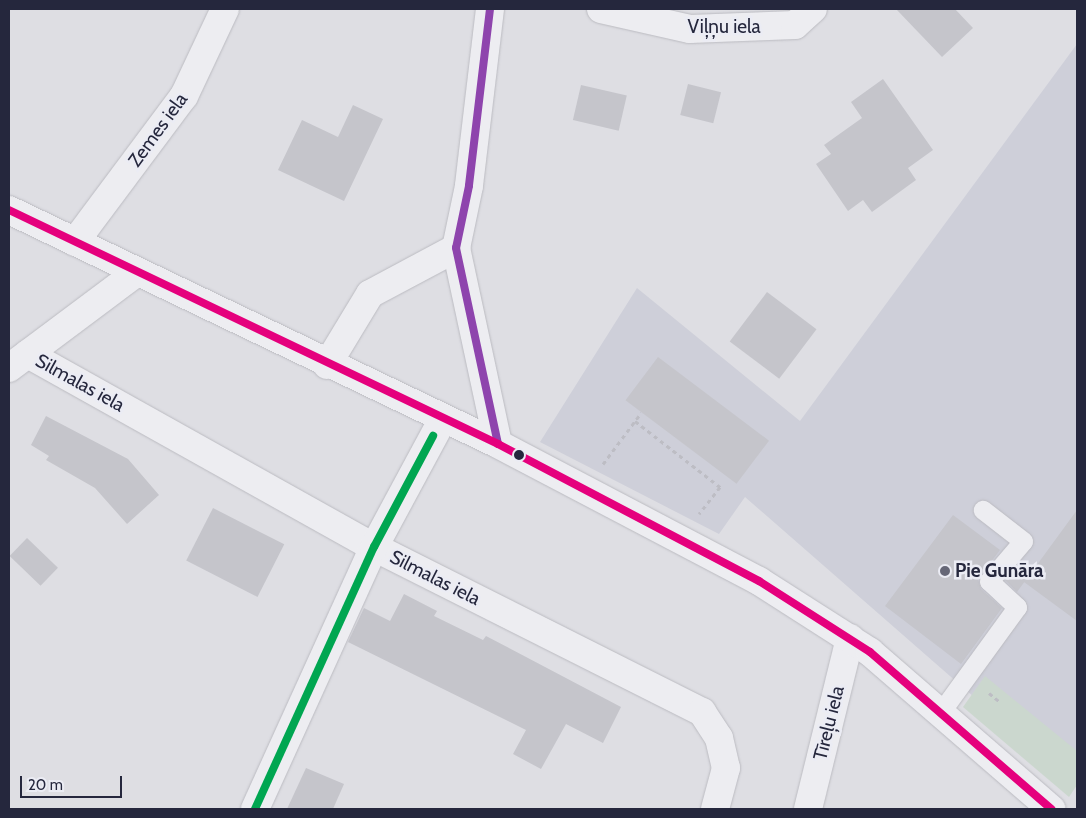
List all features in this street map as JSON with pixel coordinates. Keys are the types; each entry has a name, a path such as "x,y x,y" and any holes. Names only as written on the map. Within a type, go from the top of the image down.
{"street":[{"name":"Zemes iela","path":"75,242 184,96 225,9"},
{"path":"490,9 456,248 498,444"},
{"name":"Viļņu iela","path":"602,9 690,30 795,25 813,9"},
{"path":"9,210 327,365 498,444 680,538 850,638 1052,809"},
{"path":"327,365 370,294 456,248"},
{"name":"Silmalas iela","path":"136,273 19,361 374,547 702,712 719,738 726,768 715,809"},
{"path":"256,809 374,547 443,419"},
{"name":"Tīreļu iela","path":"808,809 850,638"}],"lane":[{"path":"940,713 1017,607 989,581 1023,541 983,510"}],"path":[{"path":"584,488 641,413"},
{"path":"635,421 720,487 680,538"}],"shaded area":[{"path":"1077,44 1077,787 745,497 719,534 540,442 637,288 800,421"},
{"path":"985,676 1077,751 1077,785 1069,797 963,707"}],"building":[{"path":"896,9 955,9 973,28 942,57"},
{"path":"883,79 933,150 908,168 916,180 872,212 863,200 848,211 816,164 831,154 824,145 862,118 851,102"},
{"path":"688,84 721,92 713,123 680,115"},
{"path":"581,85 627,96 619,131 573,120"},
{"path":"353,105 383,119 344,201 278,170 302,120 338,137"},
{"path":"767,292 817,329 779,379 730,342"},
{"path":"658,357 769,441 737,484 626,400"},
{"path":"46,416 128,459 159,495 127,524 95,488 46,460 49,456 31,445"},
{"path":"213,508 284,544 257,597 186,561"},
{"path":"1077,510 1077,621 1024,582 1017,592 1005,580 1018,564 1031,573"},
{"name":"Pie Gunāra","path":"953,515 1000,550 978,579 981,589 1002,608 961,664 885,606"},
{"path":"27,538 58,568 41,586 10,556"},
{"path":"404,594 437,611 434,616 483,640 486,636 621,707 603,743 566,724 541,769 513,754 526,730 348,642 364,608 390,621"},
{"path":"306,768 344,784 333,809 287,809"}],"transit line":[{"path":"490,9 469,186 456,248 498,444"},
{"path":"9,210 498,444 759,581 870,652 1051,809"},
{"path":"255,809 374,547 433,436"}],"place":[{"name":"Pie Gunāra","path":"945,571"}]}
